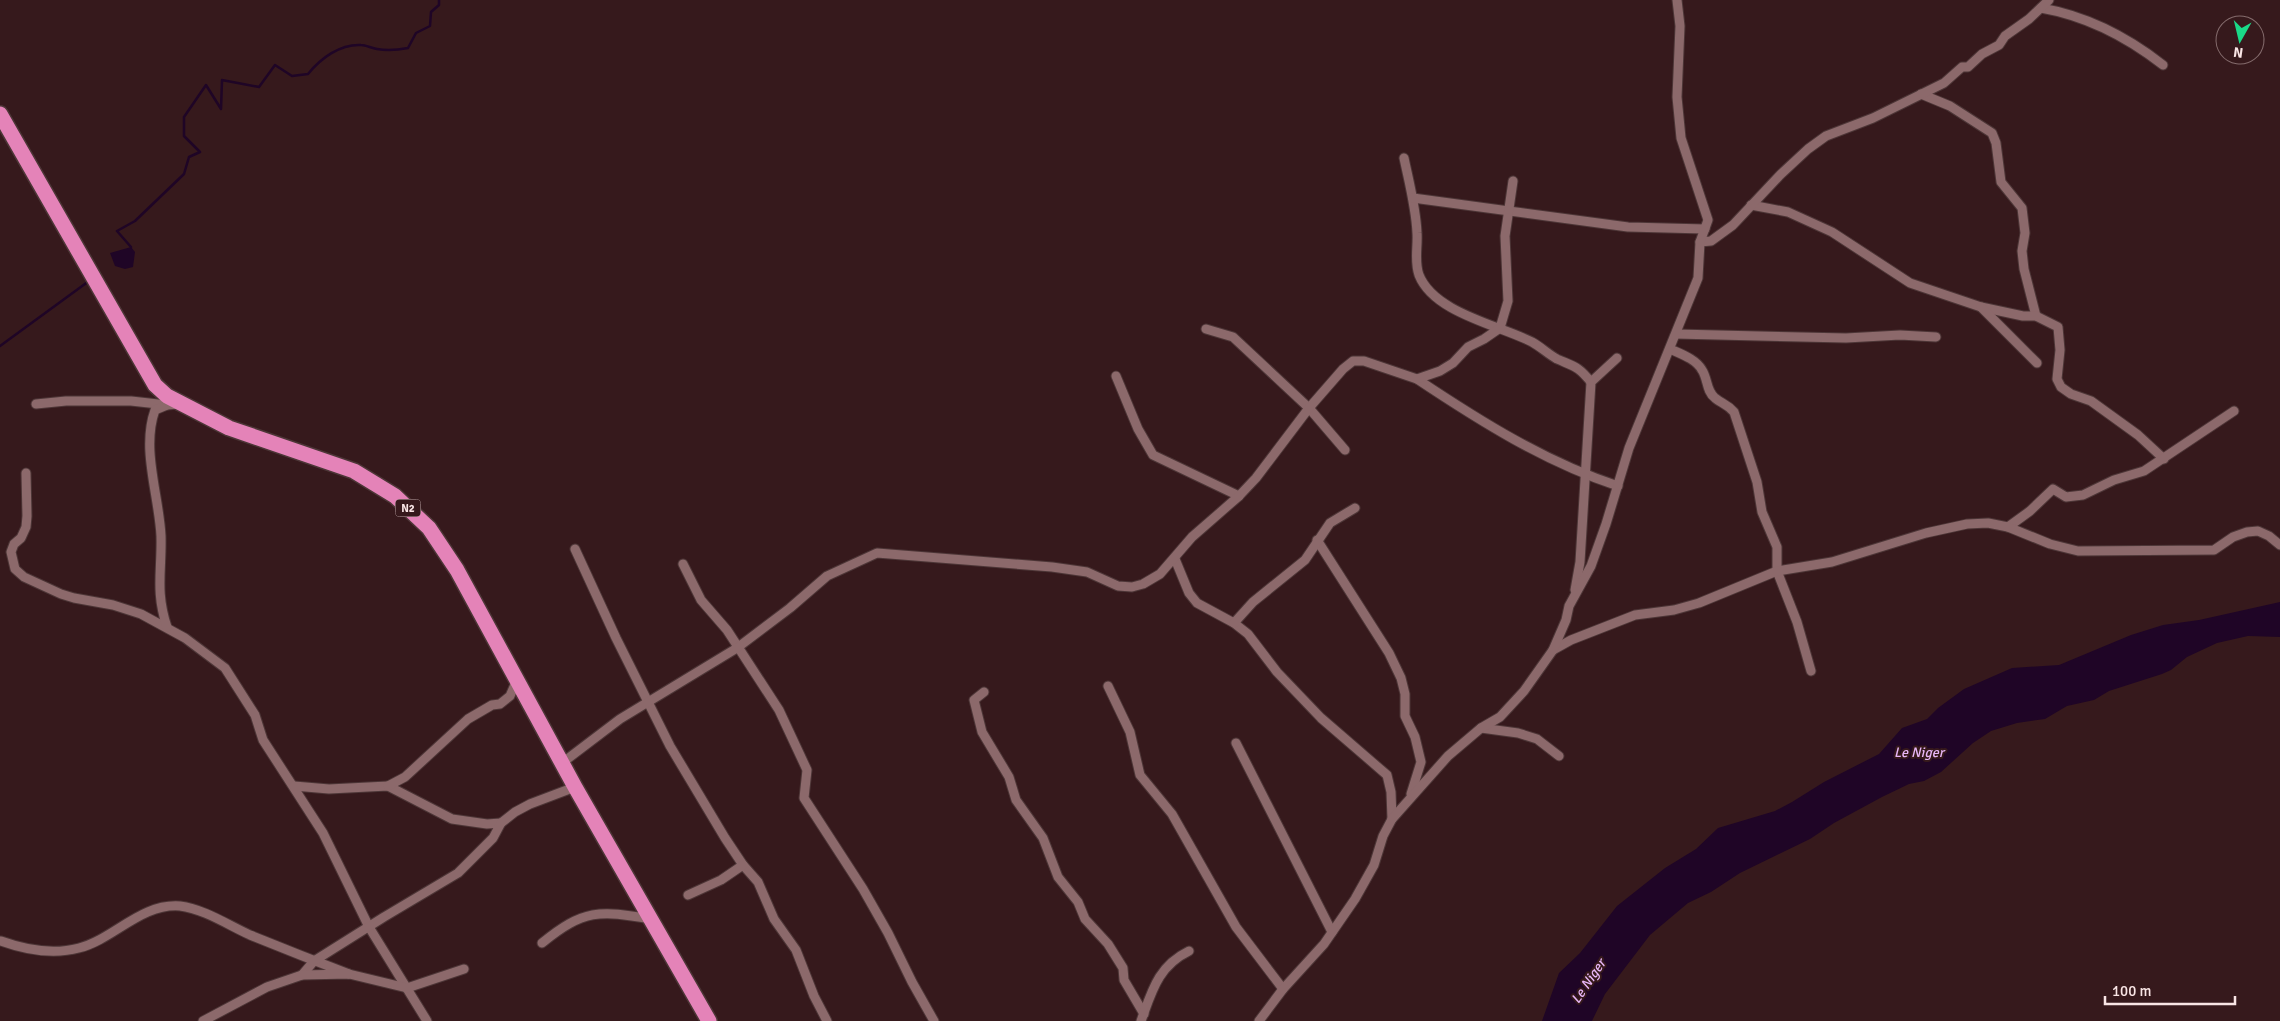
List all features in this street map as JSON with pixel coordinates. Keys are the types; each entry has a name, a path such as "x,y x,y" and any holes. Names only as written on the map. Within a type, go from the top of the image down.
{"highway":[{"name":"N2","path":"0,114 156,385 174,404 228,428 354,471 395,496 429,528 452,563 575,787 709,1021"}],"street":[{"path":"1569,606 1591,566 1629,448 1698,278 1700,242 1708,220 1681,138 1676,81 1680,26 1677,0"},
{"path":"1700,242 1711,241 1733,225 1780,175 1808,149 1826,136 1864,122 1944,83 1962,67 1968,67 1982,54 1998,45 2005,36 2049,0"},
{"path":"2041,8 2066,12 2106,28 2144,50 2163,65"},
{"path":"1921,94 1950,106 1992,133 1996,142 2002,182 2022,208 2025,233 2022,251 2024,269 2036,316"},
{"path":"1259,1021 1283,989 1332,932 1355,899 1374,865 1383,836 1392,818 1448,756 1481,728 1500,717 1524,691 1553,650 1574,595 1580,562 1591,382 1580,368 1556,358 1532,342 1468,317 1428,288 1420,275 1416,258 1417,233 1413,198 1404,158"},
{"path":"1417,379 1440,371 1453,363 1468,347 1500,328 1508,301 1506,236 1513,181"},
{"path":"1413,198 1628,227 1704,230"},
{"path":"1751,205 1788,212 1854,244 1878,263 1910,283 1981,307 2023,316 2036,316 2058,327 2060,350 2057,379 2061,387 2071,394 2091,401 2138,435 2164,459"},
{"path":"1981,307 2037,363"},
{"path":"1206,329 1234,337 1309,408 1346,450"},
{"path":"1676,334 1846,338 1900,335 1936,337"},
{"path":"1670,349 1693,360 1702,370 1708,388 1714,398 1726,403 1734,412 1757,482 1762,512 1777,547 1777,571 1797,622 1812,671"},
{"path":"1591,382 1617,358"},
{"path":"562,762 620,719 737,648 790,608 827,576 878,553 1052,567 1087,572 1118,586 1132,587 1143,584 1160,574 1175,559 1192,537 1240,496 1309,408 1343,369 1353,361 1364,361 1417,379 1485,424 1585,475 1618,486"},
{"path":"1116,376 1138,429 1153,455 1240,496"},
{"path":"36,404 66,401 131,401 174,404"},
{"path":"167,627 160,599 161,536 149,434 156,410 174,404"},
{"path":"2008,527 2030,511 2054,489 2066,496 2083,495 2114,480 2144,471 2234,410"},
{"path":"26,473 26,527 21,538 14,544 11,552 14,569 24,577 61,594 113,605 142,614 185,638 225,668 255,716 263,740 323,833 369,927 427,1021"},
{"path":"1234,623 1252,602 1305,560 1330,523 1355,508"},
{"path":"1553,650 1571,640 1635,615 1674,610 1699,603 1777,571 1832,562 1926,533 1967,524 1988,523 2008,527 2050,544 2078,551 2214,550 2233,537 2247,532 2258,532 2269,536 2280,545"},
{"path":"1317,540 1389,653 1401,678 1405,694 1405,716 1415,738 1421,762 1409,799"},
{"path":"574,549 670,746 725,838 743,865 758,882 774,919 796,950 814,996 827,1021"},
{"path":"1175,559 1189,593 1197,603 1234,623 1248,634 1277,672 1321,718 1387,775 1391,792 1392,818"},
{"path":"683,564 701,600 727,630 779,710 808,770 804,798 863,889 934,1021"},
{"path":"294,786 329,790 388,786 405,777 468,720 492,705 500,704 510,696 517,680"},
{"path":"1108,686 1130,732 1140,774 1172,814 1236,927 1283,989"},
{"path":"984,692 974,700 982,732 1009,776 1016,800 1043,838 1058,877 1078,902 1085,919 1108,944 1123,968 1124,980 1143,1017"},
{"path":"1481,728 1528,736 1537,740 1559,756"},
{"path":"1236,742 1332,932"},
{"path":"388,786 452,819 487,824 501,823"},
{"path":"302,976 314,961 458,873 493,838 501,823 530,804 575,787"},
{"path":"688,896 721,880 743,865"},
{"path":"1,941 23,949 79,948 149,911 180,906 214,918 348,974 407,988 464,969"},
{"path":"542,943 564,925 583,916 610,912 651,919"},
{"path":"1143,1017 1154,985 1164,970 1176,958 1189,951"},
{"path":"203,1021 267,987 302,976 348,974"}],"water":[{"path":"131,247 135,252 133,267 125,269 115,266 110,253"},
{"name":"Le Niger","path":"2280,602 2280,637 2248,636 2217,643 2187,657 2171,670 2162,674 2109,691 2094,700 2067,706 2045,719 2017,723 1991,731 1973,743 1941,772 1924,781 1909,784 1882,797 1834,823 1810,839 1740,873 1711,892 1688,903 1650,935 1605,994 1592,1021 1542,1021 1559,973 1580,953 1617,906 1665,868 1696,849 1718,828 1775,811 1792,802 1824,782 1879,754 1902,728 1927,719 1938,708 1964,689 2012,668 2059,665 2131,635 2163,625 2199,620"}],"waterway":[{"path":"131,247 117,231 135,221 184,174 189,157 200,152 184,136 184,117 206,85 221,109 222,80 259,87 275,65 292,76 308,74 332,53 353,45 389,50 408,48 416,33 430,26 431,12 439,5 439,0"},
{"path":"0,346 89,281"}]}
